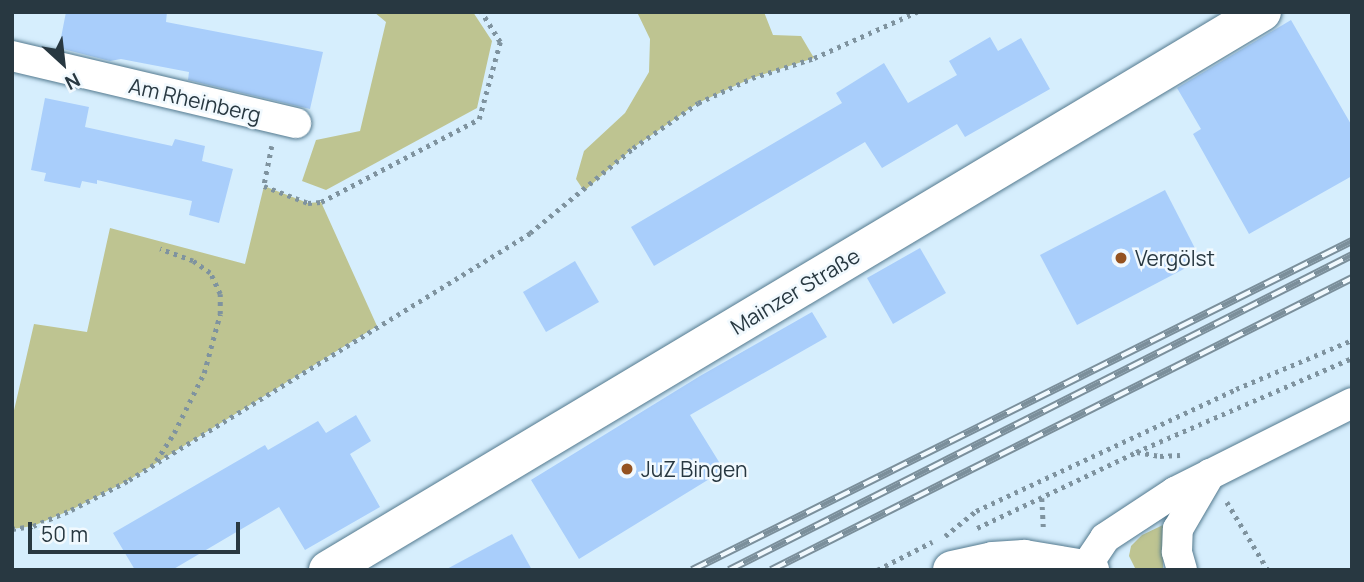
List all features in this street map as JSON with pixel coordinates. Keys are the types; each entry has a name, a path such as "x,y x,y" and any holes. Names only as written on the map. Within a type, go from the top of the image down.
{"main road":[{"name":"Mainzer Straße","path":"328,570 1262,12"},
{"path":"948,553 993,561 1024,559 1088,569"}],"street":[{"name":"Am Rheinberg","path":"12,57 286,121"},
{"path":"1088,569 1105,538 1175,492 1352,402"},
{"path":"1182,570 1177,552 1178,529 1210,474"}],"path":[{"path":"286,121 264,186 308,203 321,202 479,119 500,42 481,12"},
{"path":"12,529 33,526 72,510 154,464 530,233 633,148 698,103 752,78 814,58 917,12"},
{"path":"154,464 179,425 204,373 220,314 220,294 210,273 193,261 160,249"},
{"path":"948,553 976,512 1236,389 1352,340"},
{"path":"877,570 948,553 981,527 1136,452 1352,358"},
{"path":"1210,474 1268,570"}],"green space":[{"path":"374,12 473,12 492,41 477,108 326,190 302,181 316,140 360,131 386,22"},
{"path":"637,12 764,12 773,35 801,36 814,58 752,78 698,103 633,148 584,191 576,179 584,151 625,113 649,72 650,39"},
{"path":"264,186 308,203 321,202 377,326 129,480 33,526 12,529 12,419 34,324 87,332 110,228 245,264"},
{"path":"1163,525 1163,570 1135,568 1129,556 1131,546 1142,535"}],"building":[{"path":"66,12 167,12 166,22 323,52 310,109 188,80 189,72 121,59 110,61 59,48"},
{"path":"1291,20 1352,126 1352,176 1249,234 1193,134 1201,129 1177,88"},
{"path":"990,37 998,51 1021,38 1050,89 965,137 957,124 882,168 865,142 654,266 631,227 842,103 836,93 884,63 908,103 957,75 949,61"},
{"path":"45,98 89,107 85,127 172,146 175,139 205,146 202,161 233,169 219,223 189,215 192,201 97,180 97,184 82,181 80,188 44,181 46,173 31,170"},
{"name":"Vergölst","path":"1165,190 1201,260 1077,325 1040,255"},
{"path":"920,248 946,293 893,324 867,278"},
{"path":"575,261 599,302 546,332 523,292"},
{"path":"812,312 827,337 690,415 724,470 579,559 531,480 700,376"},
{"path":"356,415 371,441 350,454 380,507 305,550 279,507 172,570 135,570 113,533 265,445 268,450 318,421 326,433"},
{"path":"512,534 532,570 445,570"}],"railway":[{"path":"692,570 1352,241"},
{"path":"729,570 1352,255"},
{"path":"771,570 1352,278"}],"place":[{"name":"Vergölst","path":"1121,258"},
{"name":"JuZ Bingen","path":"627,469"}]}
